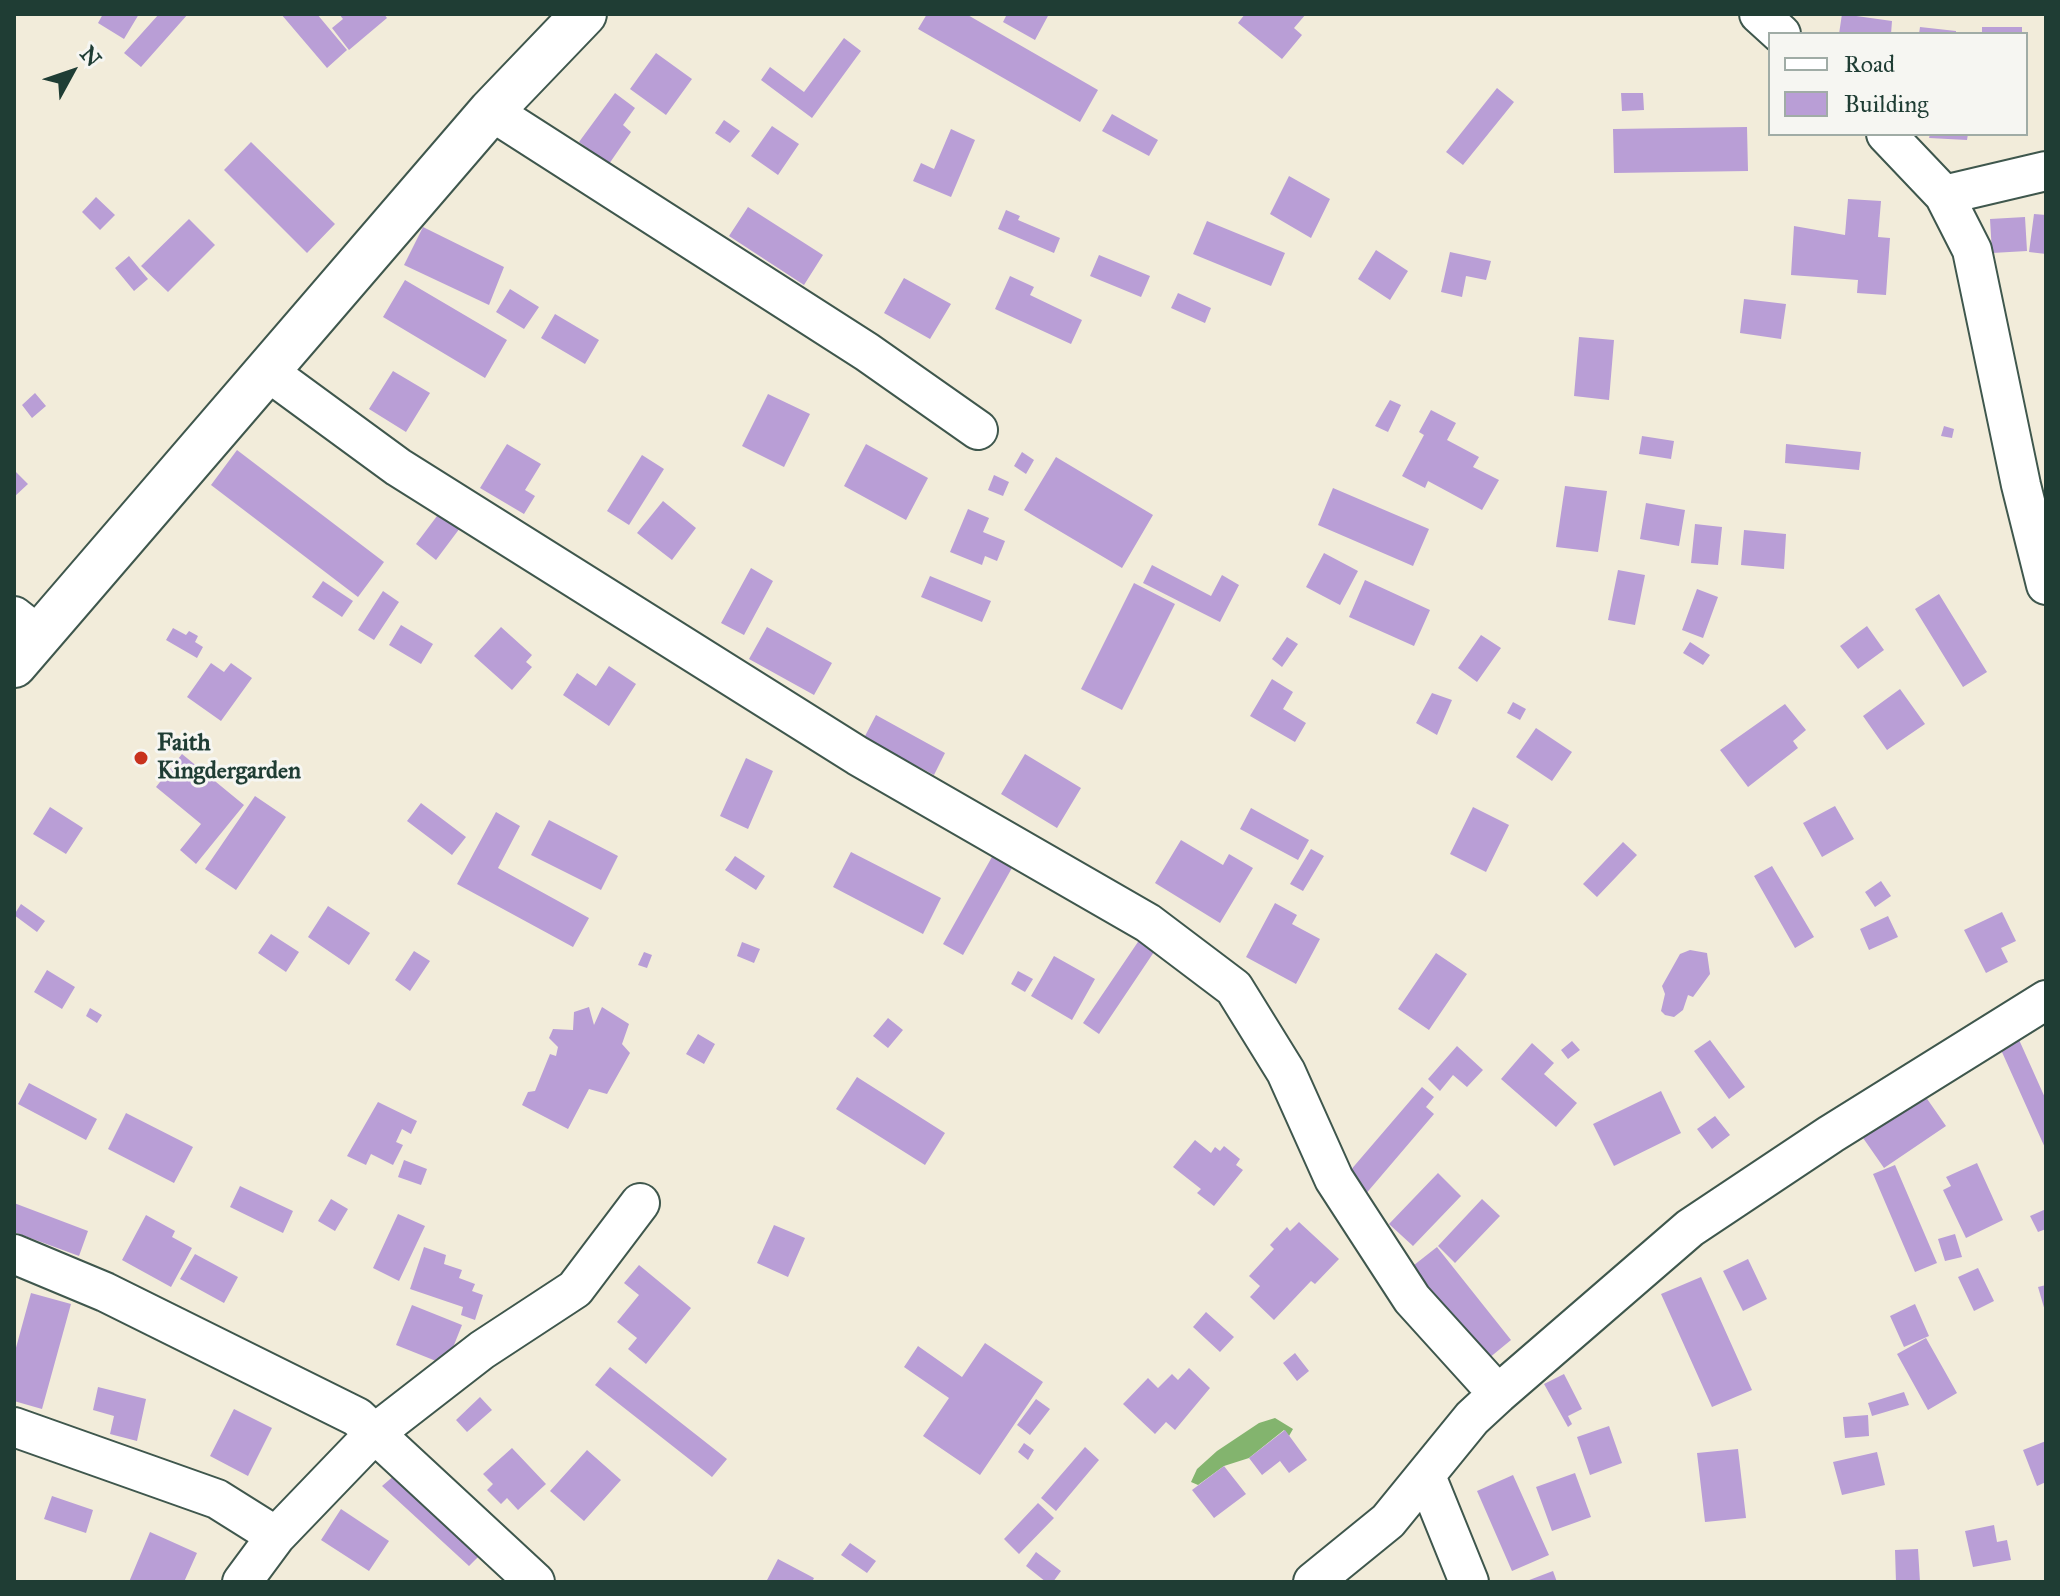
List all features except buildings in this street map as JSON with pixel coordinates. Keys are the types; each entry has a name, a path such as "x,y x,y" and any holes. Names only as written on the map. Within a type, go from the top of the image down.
{"main road":[{"path":"22,638 267,371 491,111 584,14"}],"street":[{"path":"1759,14 1779,32"},
{"path":"491,111 867,352 978,430"},
{"path":"1888,136 1944,195 1972,250 2021,485 2046,585"},
{"path":"1944,195 2046,171"},
{"path":"267,371 398,467 858,756 1148,923 1234,988 1286,1072 1334,1179 1412,1299 1498,1394"},
{"path":"1313,1582 1388,1521 1472,1418 1690,1228 1831,1134 2046,1000"},
{"path":"242,1582 276,1536 375,1433 482,1350 575,1289 640,1203"},
{"path":"14,1254 105,1292 343,1410 375,1433 535,1582"},
{"path":"14,1427 217,1499 276,1536"},
{"path":"1426,1476 1469,1582"}],"green space":[{"path":"1275,1418 1293,1429 1289,1436 1284,1430 1249,1458 1224,1466 1198,1485 1191,1482 1197,1469 1217,1451 1259,1423"}],"place":[{"name":"Faith Kingdergarden","path":"141,758"}]}
